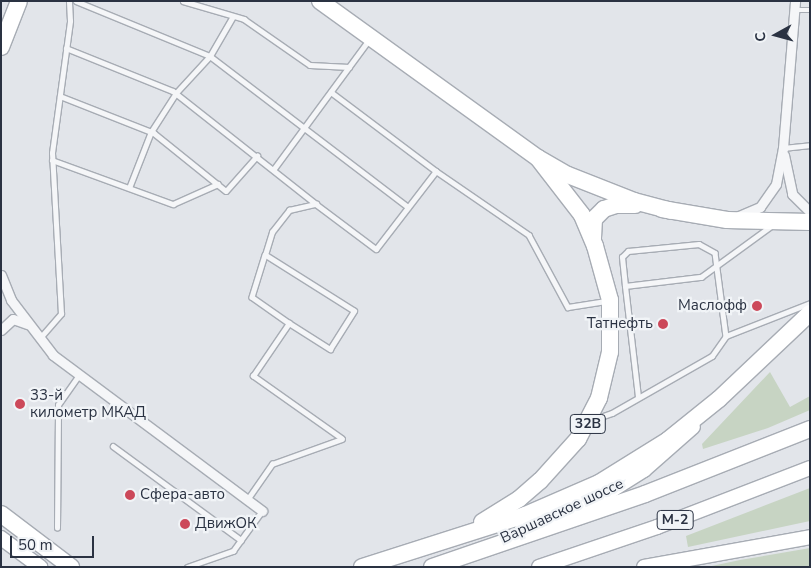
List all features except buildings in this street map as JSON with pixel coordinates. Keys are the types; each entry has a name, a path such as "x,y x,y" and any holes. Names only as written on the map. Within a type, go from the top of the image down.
{"highway":[{"path":"1,47 19,1"},
{"path":"320,1 538,158 568,175 634,201 671,211"},
{"name":"32B","path":"448,541 519,499 560,460 589,422 606,376 612,328 610,300 595,246 582,215 538,158"},
{"path":"595,246 592,231 594,219 604,209 629,204 727,220 774,224 810,222"},
{"name":"Варшавское шоссе","path":"719,399 810,312"},
{"path":"362,567 484,529 560,501 599,482 668,440 719,399"},
{"name":"М-2","path":"448,562 612,506 810,429"},
{"path":"1,514 71,567"},
{"name":"Варшавское шоссе","path":"432,567 448,562"}],"main road":[{"name":"Варшавское шоссе","path":"448,562 551,519 612,490 644,470 679,442 719,399"},
{"name":"М-2","path":"539,567 657,527 810,468"},
{"path":"644,567 810,537"},
{"path":"1,538 40,567"}],"street":[{"path":"727,220 751,212 768,199 776,184 783,148 795,6"},
{"path":"783,148 792,194 810,212"},
{"path":"1,275 11,300 29,326 78,376 262,511"},
{"path":"1,330 12,320 29,326"},
{"path":"484,529 551,519 612,506"}],"lane":[{"path":"40,338 60,314 52,160 66,48 69,1"},
{"path":"76,1 210,56 408,207"},
{"path":"183,1 232,18 244,19 310,65 349,67"},
{"path":"795,6 810,10"},
{"path":"129,188 151,132 176,93 210,56 232,18"},
{"path":"274,170 370,38"},
{"path":"66,48 176,93 376,249 436,171"},
{"path":"331,92 436,171 529,235 568,307 610,300"},
{"path":"60,96 151,132 226,191 257,156"},
{"path":"783,148 810,145"},
{"path":"52,160 173,204 218,184"},
{"path":"265,255 354,311 330,349 252,297 272,232 289,210 316,204"},
{"path":"625,286 701,277 717,268 774,224"},
{"path":"638,397 622,257 628,251 699,244 715,253 726,336"},
{"path":"589,422 612,413 712,356 726,336 810,303"},
{"path":"247,500 272,464 342,438 253,376 289,323"},
{"path":"57,528 58,405 78,376"},
{"path":"113,446 241,540"},
{"path":"187,567 233,551 262,511"}],"green space":[{"path":"770,372 790,407 810,396 810,410 768,428 703,449 702,444"},
{"path":"810,488 810,521 688,547 686,536"},
{"path":"810,548 810,567 707,567 740,560"}],"place":[{"name":"Маслофф","path":"757,306"},
{"name":"Татнефть","path":"663,324"},
{"name":"33-й километр МКАД","path":"20,404"},
{"name":"Сфера-авто","path":"130,495"},
{"name":"ДвижОК","path":"185,524"}]}
